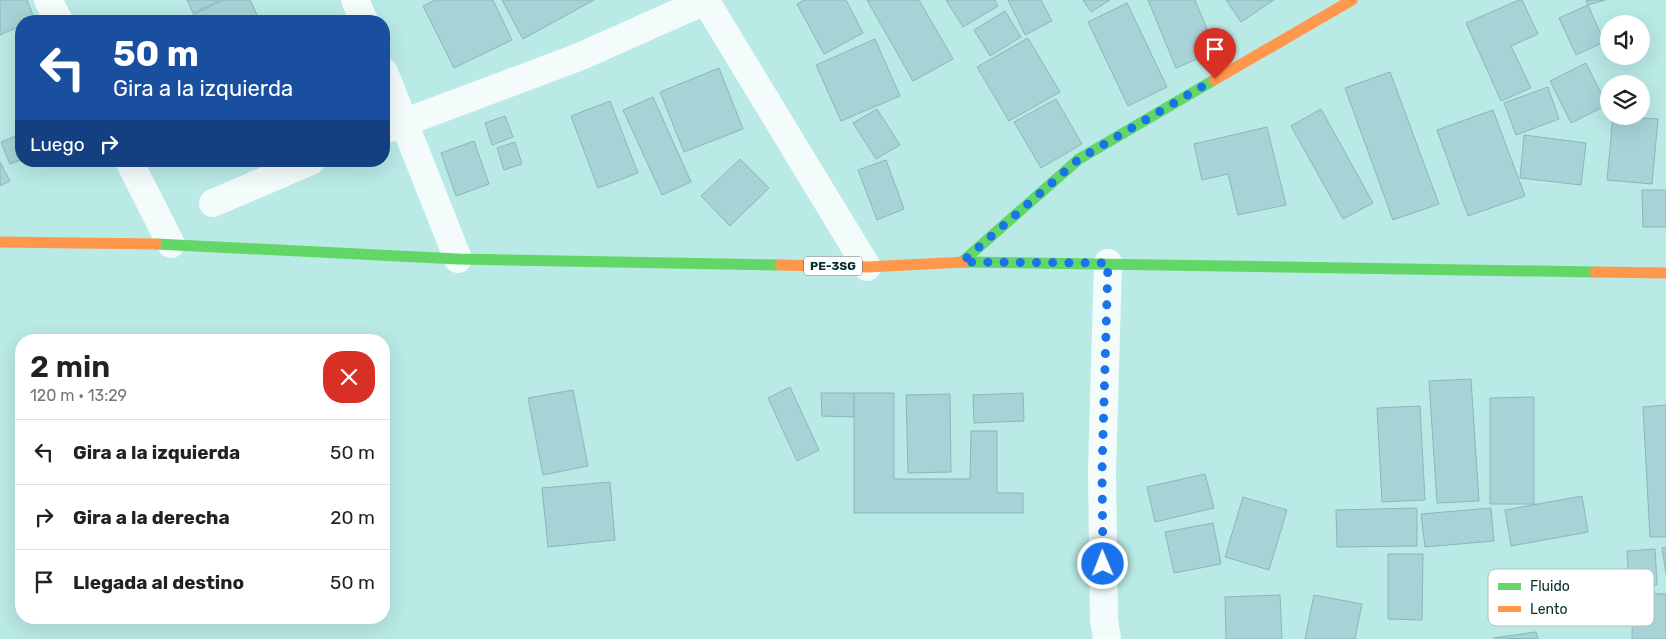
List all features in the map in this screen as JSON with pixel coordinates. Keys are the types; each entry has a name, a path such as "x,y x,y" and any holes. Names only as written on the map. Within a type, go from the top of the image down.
{"main road":[{"path":"962,262 1079,159 1352,0"},
{"name":"PE-3SG","path":"0,242 171,244 458,259 867,267 962,262 1108,263 1666,273"}],"street":[{"path":"48,0 56,15"},
{"path":"355,0 361,15"},
{"path":"394,126 580,57 706,0 867,267"},
{"path":"390,104 394,126 458,259"},
{"path":"132,167 171,244"},
{"path":"213,204 297,167"},
{"path":"1107,639 1104,620 1102,471 1108,263"}],"building":[{"path":"0,0 27,0 33,15 15,15 15,29 0,35"},
{"path":"187,0 221,0 193,13"},
{"path":"224,0 250,0 257,15 192,15"},
{"path":"435,0 493,0 512,40 454,68 423,6"},
{"path":"502,0 594,0 523,39"},
{"path":"804,0 846,0 863,33 824,54 797,4"},
{"path":"867,0 919,0 953,59 913,81"},
{"path":"946,0 995,0 998,6 963,27"},
{"path":"1008,0 1041,0 1052,21 1025,35"},
{"path":"1083,0 1110,0 1091,12"},
{"path":"1148,0 1195,0 1216,51 1176,68"},
{"path":"1226,0 1274,0 1241,22"},
{"path":"1522,0 1538,34 1511,46 1531,88 1501,101 1466,23"},
{"path":"1586,0 1605,0 1588,5"},
{"path":"1127,3 1167,87 1128,106 1088,22"},
{"path":"1588,5 1600,33 1600,44 1576,55 1559,18"},
{"path":"1005,11 1021,37 990,56 974,30"},
{"path":"1028,38 1060,92 1009,121 977,67"},
{"path":"875,39 900,96 841,121 816,65"},
{"path":"1586,63 1600,91 1600,108 1571,123 1550,81"},
{"path":"719,68 743,129 684,152 660,92"},
{"path":"1390,72 1439,204 1393,220 1345,88"},
{"path":"1548,87 1559,119 1516,135 1504,103"},
{"path":"653,97 691,182 662,195 623,110"},
{"path":"1056,99 1082,144 1041,168 1014,122"},
{"path":"610,101 638,173 598,188 571,116"},
{"path":"877,109 900,145 876,159 853,123"},
{"path":"1321,109 1373,203 1343,219 1291,126"},
{"path":"1493,110 1525,196 1468,216 1437,130"},
{"path":"505,116 513,137 492,145 485,123"},
{"path":"1650,118 1658,119 1652,184 1607,180 1612,125 1650,125"},
{"path":"1267,127 1286,205 1238,215 1228,174 1202,180 1194,144"},
{"path":"1524,135 1586,143 1581,185 1520,178"},
{"path":"15,136 15,162 10,164 1,142"},
{"path":"474,141 489,184 456,196 441,153"},
{"path":"515,142 522,164 504,170 497,148"},
{"path":"740,159 769,188 730,226 701,196"},
{"path":"886,160 904,209 877,220 858,170"},
{"path":"0,162 10,181 0,186"},
{"path":"1642,190 1666,190 1666,227 1643,227"},
{"path":"1471,379 1479,501 1437,503 1429,381"},
{"path":"790,387 819,450 797,461 768,398"},
{"path":"573,390 588,466 543,475 528,398"},
{"path":"821,393 854,393 854,417 822,416"},
{"path":"854,393 894,393 894,479 970,479 971,431 997,431 997,493 1023,493 1023,513 854,513"},
{"path":"1023,393 1024,421 974,423 973,395"},
{"path":"950,394 951,472 908,473 906,395"},
{"path":"1534,397 1534,504 1490,504 1490,398"},
{"path":"1666,405 1666,537 1650,537 1643,407"},
{"path":"1420,406 1425,500 1382,502 1377,408"},
{"path":"1205,474 1214,508 1155,522 1147,487"},
{"path":"610,482 615,540 548,547 542,488"},
{"path":"1582,496 1588,532 1511,546 1505,510"},
{"path":"1243,497 1287,510 1269,570 1225,557"},
{"path":"1417,508 1417,546 1337,547 1336,510"},
{"path":"1491,508 1494,541 1425,547 1421,514"},
{"path":"1213,523 1221,564 1174,573 1165,532"},
{"path":"1666,547 1666,574 1662,548"},
{"path":"1655,549 1657,585 1654,585 1654,569 1628,569 1627,551"},
{"path":"1388,554 1423,554 1422,620 1388,619"},
{"path":"1654,594 1666,594 1666,639 1632,639 1632,626 1654,626"},
{"path":"1280,595 1282,639 1226,639 1225,597"},
{"path":"1314,595 1362,604 1355,639 1305,639"},
{"path":"1536,632 1538,639 1493,638"}],"traffic: fast":[{"path":"962,262 1079,159 1214,80"},
{"path":"156,244 458,259 780,265"},
{"path":"965,262 1595,272"}],"traffic: slow":[{"path":"1214,80 1352,0"},
{"path":"0,242 156,244"},
{"path":"780,265 867,267 965,262"},
{"path":"1595,272 1666,273"}],"route":[{"path":"1103,564 1102,471 1108,263 962,262 1079,159 1215,79"}]}
